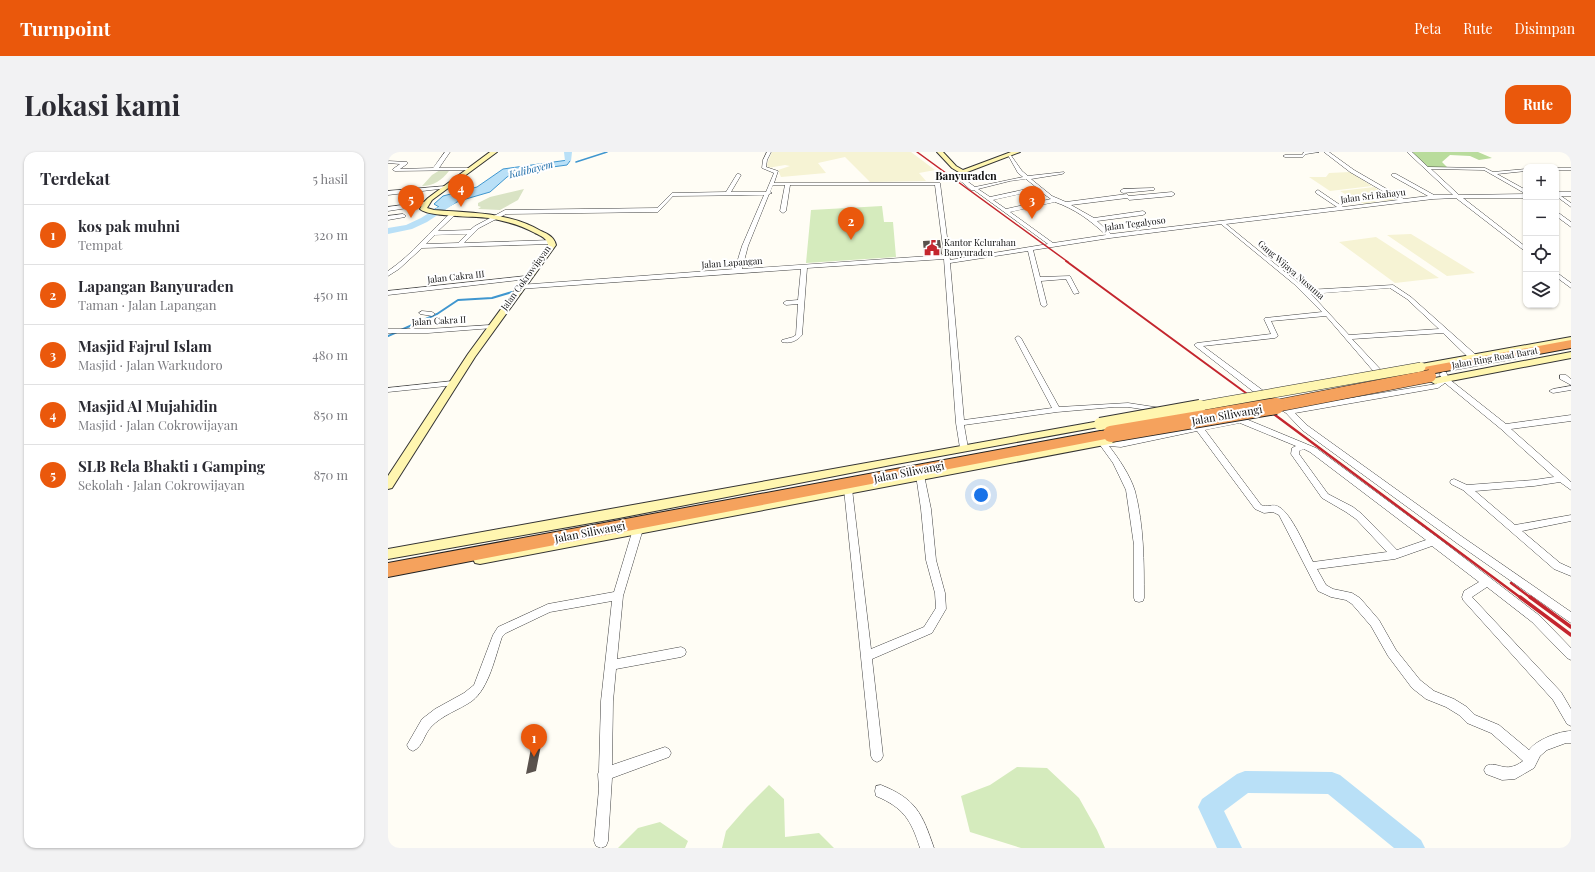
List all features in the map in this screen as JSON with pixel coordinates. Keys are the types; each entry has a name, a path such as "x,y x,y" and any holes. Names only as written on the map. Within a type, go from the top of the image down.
{"highway":[{"name":"Jalan Ring Road Barat","path":"1434,373 1571,344"},
{"name":"Jalan Ring Road Barat","path":"1434,373 1571,350"},
{"name":"Jalan Siliwangi","path":"388,570 700,508 874,470 1307,401 1434,373"},
{"name":"Jalan Siliwangi","path":"388,563 700,508 718,510 777,500 1102,434"}],"street":[{"path":"435,169 438,167 444,155 448,152"},
{"path":"388,209 425,204 494,152"},
{"path":"738,271 745,246 769,194 776,171 767,169 763,165 768,152"},
{"path":"940,152 973,188 1051,244"},
{"path":"960,174 1017,152"},
{"path":"1286,156 1303,156 1305,153 1317,152"},
{"path":"1326,152 1352,171 1403,201"},
{"path":"1409,152 1458,197 1523,248"},
{"path":"1010,155 1017,169 1040,188 1055,200 1080,211 1093,220 1110,236"},
{"path":"388,162 405,162 394,170 470,169"},
{"path":"1426,168 1480,169 1493,173 1523,190"},
{"path":"1559,169 1571,169"},
{"path":"1493,173 1523,170"},
{"path":"973,188 1027,177 1062,173"},
{"path":"728,193 739,175"},
{"path":"1394,175 1433,197"},
{"path":"772,184 938,184 937,188 944,220 960,423 964,448"},
{"path":"783,211 788,185"},
{"path":"388,193 446,187"},
{"path":"989,199 1040,188"},
{"path":"1123,191 1152,189"},
{"path":"1318,192 1341,208"},
{"path":"459,245 472,232 493,217 505,212 658,210 672,195 728,193 769,194"},
{"path":"1063,204 1172,194"},
{"path":"1559,194 1571,194"},
{"name":"Jalan Sri Rahayu","path":"1222,222 1433,197 1523,196"},
{"path":"1559,196 1571,205"},
{"path":"1134,204 1177,198"},
{"path":"1005,211 1055,200"},
{"name":"Jalan Cokrowijayan","path":"388,485 453,383 519,287 549,250 552,242 534,228 519,222 493,217 434,212 423,209 425,204"},
{"path":"391,218 399,207"},
{"path":"388,274 414,253 432,233 454,213"},
{"path":"1093,220 1143,213"},
{"path":"391,218 403,216"},
{"path":"1559,216 1571,225"},
{"name":"Jalan Tegalyoso","path":"1030,249 1051,244 1222,222"},
{"name":"Gang Wijaya Nusuma","path":"1222,222 1306,292 1378,371"},
{"path":"432,233 472,232"},
{"path":"421,246 552,242"},
{"path":"1030,249 1044,305"},
{"name":"Jalan Lapangan","path":"519,287 738,271 947,259 1030,249"},
{"path":"784,341 795,339 799,335 804,267"},
{"path":"1559,276 1571,286"},
{"path":"1038,280 1068,277 1076,293"},
{"name":"Jalan Cakra III","path":"388,293 526,278"},
{"path":"1306,292 1391,286 1409,298 1473,356"},
{"path":"786,303 802,302"},
{"path":"422,313 432,314"},
{"path":"1327,314 1270,318 1267,322 1275,336 1197,345 1262,394 1289,411 1305,428 1461,541 1571,618"},
{"name":"Jalan Cakra II","path":"388,331 408,332 491,327"},
{"path":"1347,337 1444,331"},
{"path":"388,335 397,332"},
{"path":"1018,338 1057,410"},
{"path":"1434,373 1473,356 1571,340"},
{"path":"1434,373 1571,355"},
{"path":"1262,394 1414,364 1434,373 1504,427 1571,488"},
{"path":"1289,411 1438,386 1434,373"},
{"path":"1563,377 1571,383"},
{"path":"388,390 453,383"},
{"path":"1553,391 1571,388"},
{"path":"1140,598 1139,545 1130,490 1102,434 1098,420 1225,400 1232,402 1240,408 1244,416 1241,420"},
{"path":"960,423 1057,410 1128,405 1161,410"},
{"path":"1504,427 1571,418"},
{"path":"388,554 619,513 964,448 1102,434 1121,444 1241,420 1313,450 1536,619 1571,655"},
{"path":"1199,428 1258,507 1264,510 1274,508 1282,512 1309,566 1322,588 1326,591 1348,596 1356,601 1375,623 1392,653 1416,684 1430,695 1450,703 1464,711 1471,719 1495,729 1531,760"},
{"path":"777,500 848,489 920,475 1102,434"},
{"path":"1304,446 1295,450 1295,454 1325,496 1331,501 1353,512 1367,524 1395,555"},
{"path":"867,656 928,630 933,625 936,615 941,610 940,593 931,560 926,509 920,475"},
{"path":"1466,488 1527,484 1562,479"},
{"path":"1454,482 1466,488 1556,566 1570,572"},
{"path":"848,489 862,635 867,656 877,756"},
{"path":"388,577 638,529 718,510"},
{"path":"1513,529 1571,518"},
{"path":"601,841 607,701 618,596 638,529"},
{"path":"1309,566 1395,555 1435,541"},
{"path":"1487,582 1468,594 1467,597 1556,696 1571,720"},
{"path":"413,745 426,722 468,697 478,688 498,635 502,630 548,608 618,596"},
{"path":"611,665 681,652"},
{"path":"1490,770 1502,775 1513,774 1530,764 1533,753 1539,748 1566,737 1571,737"},
{"path":"604,774 665,753"},
{"path":"881,791 896,797 909,808 921,830 927,848"}],"shaded area":[{"path":"772,152 911,152 935,170 919,173 926,181 870,182 845,157 818,163 826,173 781,177 778,170 790,166 785,165 768,168 767,164"},
{"path":"1350,172 1372,186 1330,191 1309,177 1326,177 1329,173"},
{"path":"1374,187 1394,200 1385,201 1378,197 1370,197 1376,202 1364,204 1340,191"},
{"path":"1411,234 1475,273 1447,276 1387,235"},
{"path":"1376,237 1439,278 1395,283 1339,242"}],"green space":[{"path":"1410,152 1478,152 1492,158 1479,160 1470,156 1450,155 1442,162 1449,169 1426,168"},
{"path":"440,170 449,171 437,182 422,186 432,175"},
{"path":"524,189 518,200 500,210 478,209 481,207 478,206 478,203 490,197"},
{"path":"882,206 884,222 893,222 896,257 806,263 811,210"},
{"path":"1017,767 1047,768 1079,798 1097,830 1105,848 1021,848 970,832 961,796 990,785"},
{"path":"769,785 784,799 785,837 819,833 834,848 722,848 726,831"},
{"path":"660,822 688,841 685,848 618,848 638,828"}],"water":[{"path":"568,160 570,161 567,165 516,172 507,177 490,192 459,201 436,213 433,210 439,207 434,204 443,196 477,187 503,169"}],"building":[{"name":"Kantor Kelurahan Banyuraden","path":"940,240 942,254 924,255 923,241"},
{"path":"542,740 536,771 526,774 532,743"}],"waterway":[{"name":"Kalibayem","path":"568,152 568,159"},
{"path":"576,162 607,152"},
{"name":"Kalibayem","path":"388,231 409,227 424,220 451,202"},
{"path":"401,330 437,314 458,300 492,298 512,292"},
{"path":"388,336 397,332"},
{"path":"1230,848 1210,807 1245,782 1332,783 1413,848"}],"railway":[{"path":"917,152 1068,262"},
{"path":"1066,261 1265,407"},
{"path":"1263,406 1521,598"},
{"path":"1511,583 1531,598"},
{"path":"1520,597 1571,635"},
{"path":"1530,597 1571,627"}],"place":[{"name":"Masjid Al Mujahidin","path":"461,207"},
{"name":"SLB Rela Bhakti 1 Gamping","path":"411,218"},
{"name":"Masjid Fajrul Islam","path":"1032,219"},
{"name":"Lapangan Banyuraden","path":"851,240"},
{"name":"Kantor Kelurahan Banyuraden","path":"932,248"},
{"name":"kos pak muhni","path":"534,757"}],"district":[{"name":"Banyuraden","path":"966,176"}]}
